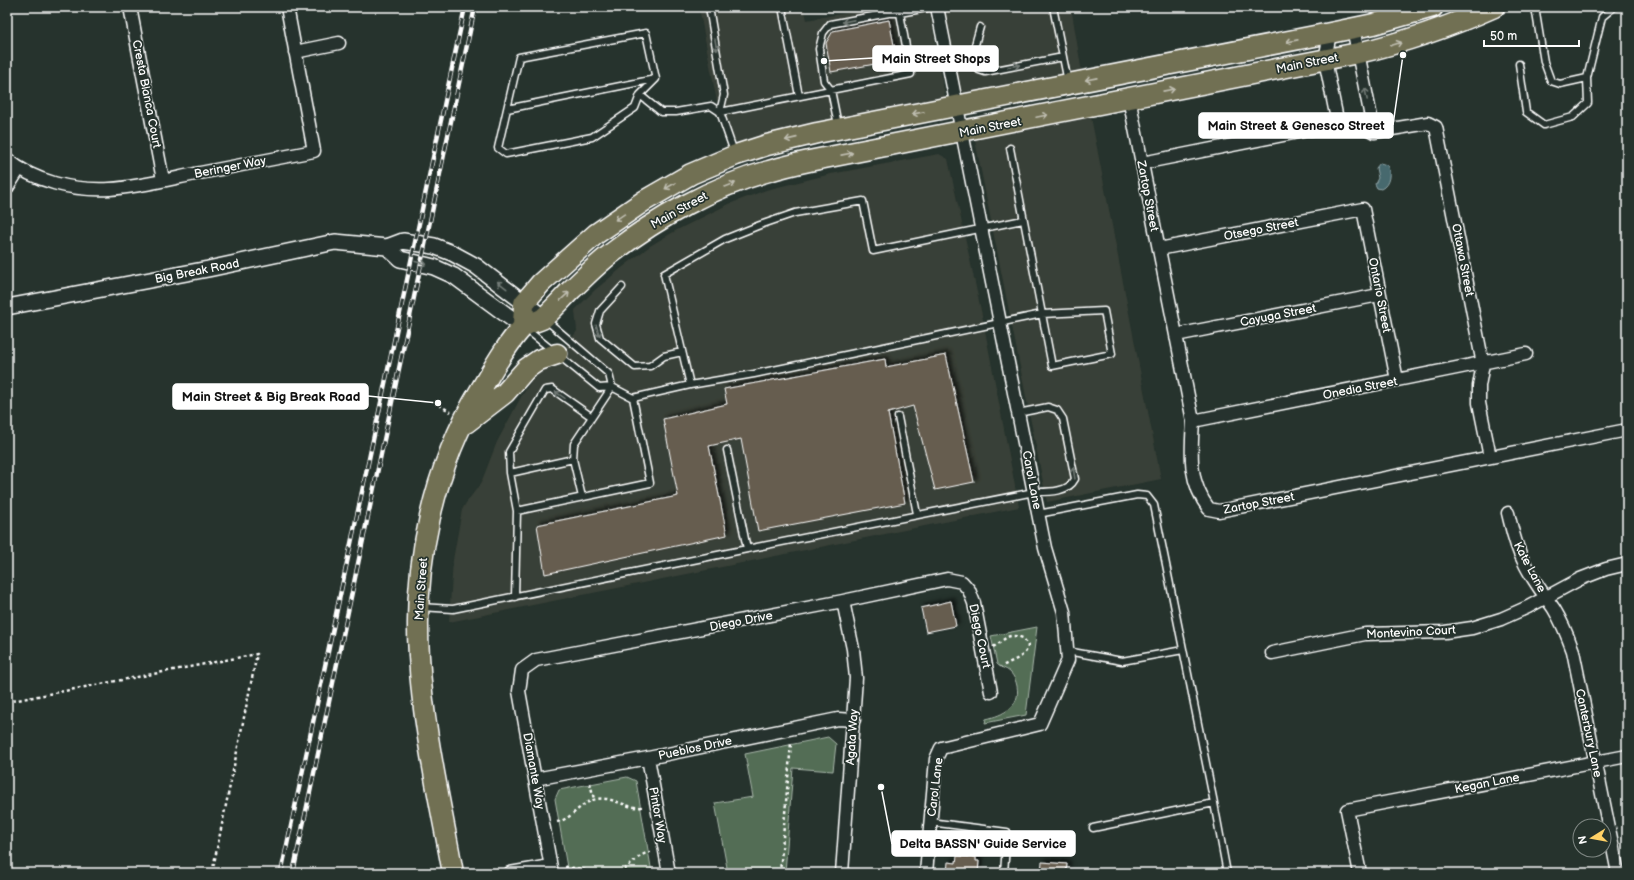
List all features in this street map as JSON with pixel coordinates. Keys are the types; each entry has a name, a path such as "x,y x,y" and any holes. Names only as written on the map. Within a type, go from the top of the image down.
{"main road":[{"name":"Main Street","path":"524,302 540,283 596,234 644,201 691,174 736,155 767,145 838,129 1330,34 1433,7"},
{"name":"Main Street","path":"453,873 425,716 419,656 418,607 425,540 445,463 461,426 470,408 500,359 523,326 544,318 558,302 610,254 648,226 715,191 768,171 809,161 963,132 1389,46 1449,27 1494,7"},
{"path":"523,326 524,302"},
{"path":"461,426 506,393 526,369 539,360 557,354"}],"street":[{"name":"Cresta Blanca Court","path":"130,7 163,180"},
{"name":"Beringer Way","path":"7,159 19,169 44,180 75,187 110,189 314,151 287,7"},
{"name":"Carol Lane","path":"926,873 936,759 941,748 1040,724 1068,660 1064,612 1045,548 937,7"},
{"path":"1353,28 1374,132"},
{"path":"1330,34 1325,60 1338,124"},
{"path":"295,52 339,43"},
{"name":"Zartop Street","path":"1129,98 1193,421 1191,455 1193,476 1203,500 1209,508 1219,511 1627,430"},
{"path":"1142,163 1338,124 1352,123 1365,126 1374,132"},
{"name":"Ottawa Street","path":"1374,132 1428,123 1436,127 1483,364 1479,386 1479,403 1490,457"},
{"path":"7,188 19,169"},
{"name":"Otsego Street","path":"1159,249 1363,209"},
{"name":"Ontario Street","path":"1363,209 1397,380"},
{"name":"Big Break Road","path":"7,307 208,269 335,242 387,247 403,241 434,246 452,253 476,266 544,318"},
{"path":"387,247 400,259 434,267 454,276 523,326"},
{"name":"Cayuga Street","path":"1176,335 1379,295"},
{"name":"Onedia Street","path":"1193,421 1483,364 1526,354"},
{"name":"Kate Lane","path":"1508,513 1514,540 1523,560 1546,598"},
{"name":"Montevino Court","path":"1272,653 1365,634 1444,632 1472,628 1501,619 1546,598 1580,579 1606,569 1627,564"},
{"name":"Diego Drive","path":"522,670 536,660 947,580 962,582"},
{"name":"Diego Court","path":"962,582 969,590 974,603 991,692"},
{"name":"Canterbury Lane","path":"1546,598 1555,611 1573,651 1618,873"},
{"name":"Agata Way","path":"842,873 856,678 853,649 843,601"},
{"name":"Diamante Way","path":"522,670 519,690 551,869"},
{"name":"Pueblos Drive","path":"535,779 648,758 838,718 854,720"},
{"name":"Kegan Lane","path":"1360,873 1347,810 1627,756"},
{"name":"Pintor Way","path":"648,758 669,873"},
{"path":"510,873 551,869"}],"lane":[{"path":"709,7 724,95 720,112 736,155"},
{"path":"782,7 799,96"},
{"path":"838,129 831,90 824,81 819,49 823,33 830,24 932,7"},
{"path":"1053,7 1068,84"},
{"path":"1535,7 1544,62 1551,81 1560,84 1587,78"},
{"path":"1519,64 1526,112 1544,125 1573,117 1588,103 1587,78 1602,17 1614,7"},
{"path":"640,95 661,112 676,112 711,106 720,112 911,74 900,13"},
{"path":"980,27 974,53 974,61 979,70 985,72 1063,57"},
{"path":"646,32 656,79 640,95 635,108 592,137 506,154 498,148 519,57 646,32"},
{"path":"507,109 656,79"},
{"path":"523,326 599,388 612,387 634,398 690,385 754,374 1042,314 1104,311 1112,354 1052,366 1042,314 1023,220 1010,148"},
{"path":"690,385 664,274 732,236 795,213 863,201 873,251 1023,220"},
{"path":"622,287 600,311 596,324 600,338 635,367 650,366 664,356 682,352"},
{"path":"544,318 609,374 612,387 574,444 573,459 582,497"},
{"path":"515,597 517,511 510,473 509,452 545,390 552,389 592,417"},
{"path":"517,511 650,483 634,398"},
{"path":"418,607 453,609 917,514 1034,492 1049,492 1064,489 1072,485 1075,479 1063,419 1057,410 1048,407 1018,413"},
{"path":"898,417 917,514"},
{"path":"727,450 747,549"},
{"path":"510,473 573,459"},
{"path":"1038,514 1137,495 1147,496 1154,505 1227,873"},
{"path":"1067,651 1122,661 1183,650"},
{"path":"1093,828 1214,804"},
{"path":"930,822 1007,832 1004,873"}],"path":[{"path":"994,647 1005,638 1011,636 1023,638 1028,645 1027,651 1023,656 1001,667"},
{"path":"7,702 257,654 212,873"},
{"path":"780,873 791,743"},
{"path":"590,783 594,799"},
{"path":"557,822 570,817 583,804 594,799 607,798 626,805 642,807"},
{"path":"619,873 630,866 640,856 650,852"},
{"path":"565,868 577,867 591,873"}],"shaded area":[{"path":"699,7 804,7 807,20 880,7 929,7 946,101 793,129 736,143 717,102"},
{"path":"943,7 1071,7 1082,73 959,100"},
{"path":"1091,117 1161,479 1047,502 975,140"},
{"path":"939,154 948,159 982,315 1019,507 449,622 453,560 462,510 481,483 497,442 521,397 536,374 551,367 577,331 575,310 595,290 650,246 677,230 729,204 766,190 831,174"}],"green space":[{"path":"1037,627 1026,715 985,723 986,719 999,715 1009,709 1013,705 1018,693 1017,684 1013,675 997,664 991,636"},
{"path":"828,737 836,744 833,771 793,768 785,873 728,873 715,803 753,797 745,754"},
{"path":"627,777 636,781 652,873 568,873 555,799 559,790"}],"water":[{"path":"1380,163 1387,165 1389,175 1386,185 1381,189 1377,188 1375,184 1378,178 1376,168"}],"building":[{"path":"889,20 897,60 831,72 826,43 833,31"},
{"path":"946,355 974,482 935,490 913,406 888,413 905,503 758,531 741,439 709,446 727,535 545,574 537,525 678,496 663,419 727,404 724,389 885,359 886,367"},
{"path":"951,601 956,626 926,632 921,608"},
{"path":"957,856 976,857 976,861 979,861 978,873 947,873 948,862 956,863"},
{"path":"1042,862 1067,864 1066,873 1041,873"}],"railway":[{"path":"281,873 465,7"},
{"path":"293,873 475,7"}],"place":[{"name":"Main Street & Genesco Street","path":"1403,55"},
{"name":"Main Street Shops","path":"824,61"},
{"name":"Main Street & Big Break Road","path":"438,403"},
{"name":"Delta BASSN' Guide Service","path":"881,787"}]}
